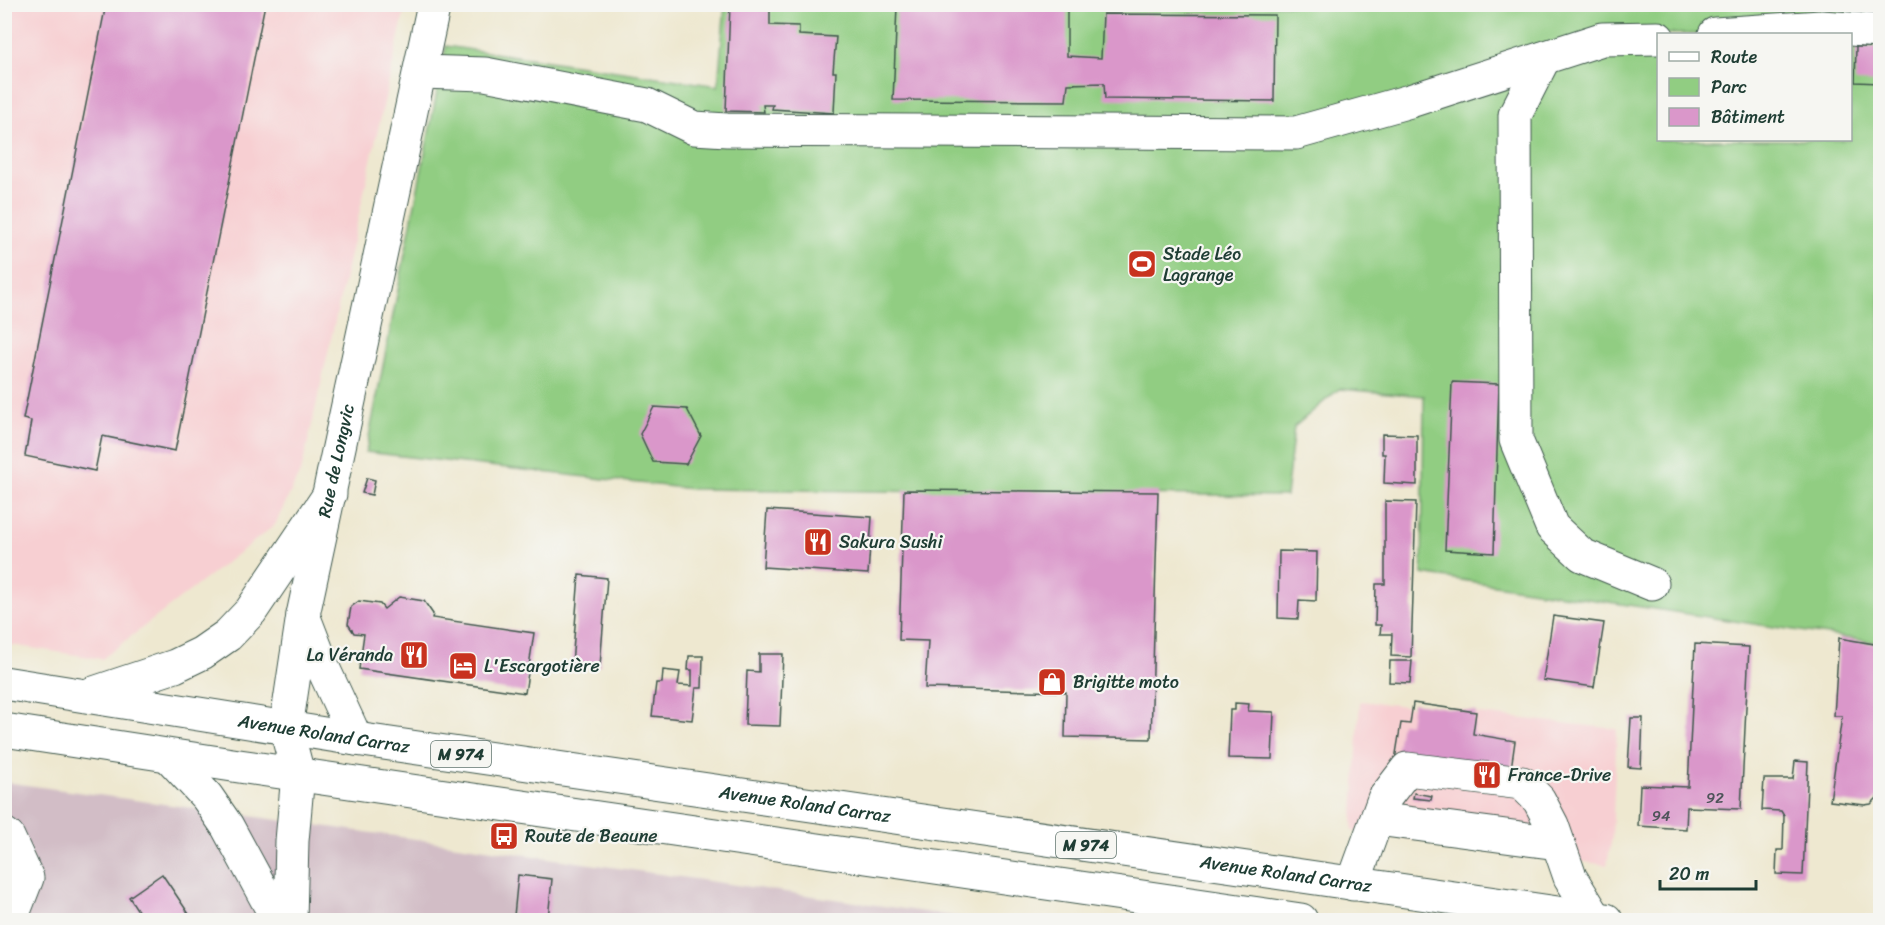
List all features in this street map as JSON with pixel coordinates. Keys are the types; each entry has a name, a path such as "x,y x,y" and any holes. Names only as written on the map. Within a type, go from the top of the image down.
{"main road":[{"name":"Rue de Longvic","path":"291,921 292,841 298,774 286,728 303,615 434,4"},
{"path":"1721,33 1821,16 1881,31"},
{"path":"420,72 485,74 647,105 694,128 1296,133 1410,101 1602,39 1657,38"},
{"path":"1544,58 1515,115 1516,440 1552,527 1582,555 1652,584"},
{"path":"86,696 175,666 202,653 228,635 251,611 330,494"},
{"path":"303,615 334,695 356,739"},
{"name":"Avenue Roland Carraz","path":"4,683 356,739 1601,920"},
{"name":"M 974","path":"4,730 1301,921"},
{"path":"169,756 207,797 227,826 278,921"},
{"path":"1353,884 1386,800 1407,769 1522,783 1550,823 1570,877 1601,920"},
{"path":"1386,800 1550,823"},
{"path":"4,834 8,837 27,878 9,921"}],"shaded area":[{"path":"5,5 406,5 302,468 275,525 102,659 5,644"},
{"name":"France-Drive","path":"1360,701 1617,729 1612,837 1607,865 1352,831"},
{"path":"5,782 430,841 980,920 5,920"}],"green space":[{"name":"Stade Léo Lagrange","path":"725,5 1880,5 1880,643 1422,574 1424,396 1339,389 1294,427 1286,496 692,489 366,452 446,46 718,86"}],"building":[{"path":"106,4 265,4 175,451 102,436 95,471 25,456 31,421 23,419"},
{"path":"730,4 770,4 770,25 799,26 799,35 836,37 833,72 836,72 834,113 772,109 773,105 763,105 764,112 726,111"},
{"path":"1067,5 1067,56 1101,58 1103,14 1275,15 1274,101 1105,99 1104,83 1068,84 1066,101 893,100 897,6"},
{"path":"1856,47 1880,47 1880,83 1855,82"},
{"path":"1452,382 1499,384 1494,553 1445,550"},
{"path":"654,407 687,409 701,436 686,464 653,462 640,434"},
{"path":"1382,434 1417,435 1417,485 1384,483 1385,454 1382,454"},
{"path":"367,478 375,480 372,495 362,493"},
{"path":"904,490 1158,492 1151,739 1065,737 1066,692 925,688 928,641 899,640"},
{"path":"1385,501 1416,502 1411,657 1391,656 1392,634 1380,634 1381,625 1375,625 1376,584 1385,584"},
{"name":"Sakura Sushi","path":"767,510 872,517 868,574 763,567"},
{"path":"1279,551 1317,552 1316,601 1299,600 1298,619 1278,618"},
{"path":"579,575 607,578 600,666 572,664"},
{"path":"399,597 424,601 433,614 432,618 534,633 525,693 359,669 364,634 354,633 348,624 351,607 359,601 380,604 384,609"},
{"path":"1553,616 1604,623 1594,687 1543,680"},
{"path":"1839,638 1880,645 1880,795 1871,804 1830,801 1842,716 1834,716"},
{"path":"1695,644 1749,647 1741,809 1687,807 1686,829 1638,826 1640,785 1688,787"},
{"path":"759,654 783,654 780,726 745,725 747,671 759,672"},
{"path":"689,656 703,656 702,688 696,688 692,720 652,716 656,683 662,683 663,670 680,672 678,685 692,686 692,670 688,670"},
{"path":"1390,661 1412,661 1410,683 1389,682"},
{"path":"1235,703 1249,704 1248,711 1274,712 1272,759 1228,758 1230,710 1235,710"},
{"path":"1413,703 1476,712 1473,734 1515,741 1511,769 1395,760 1401,723 1410,724"},
{"path":"1631,718 1643,718 1641,768 1628,767"},
{"path":"1795,761 1808,762 1803,875 1776,874 1777,850 1783,850 1784,816 1781,811 1762,810 1764,779 1793,779"},
{"path":"1414,793 1432,796 1431,800 1413,798"},
{"path":"162,874 193,920 144,920 129,897"},
{"path":"518,875 552,879 548,919 514,916"}],"place":[{"name":"Stade Léo Lagrange","path":"1142,264"},
{"name":"Sakura Sushi","path":"818,542"},
{"name":"La Véranda","path":"414,655"},
{"name":"L'Escargotière","path":"463,666"},
{"name":"Brigitte moto","path":"1052,682"},
{"name":"France-Drive","path":"1487,775"},
{"name":"Route de Beaune","path":"504,836"}]}
